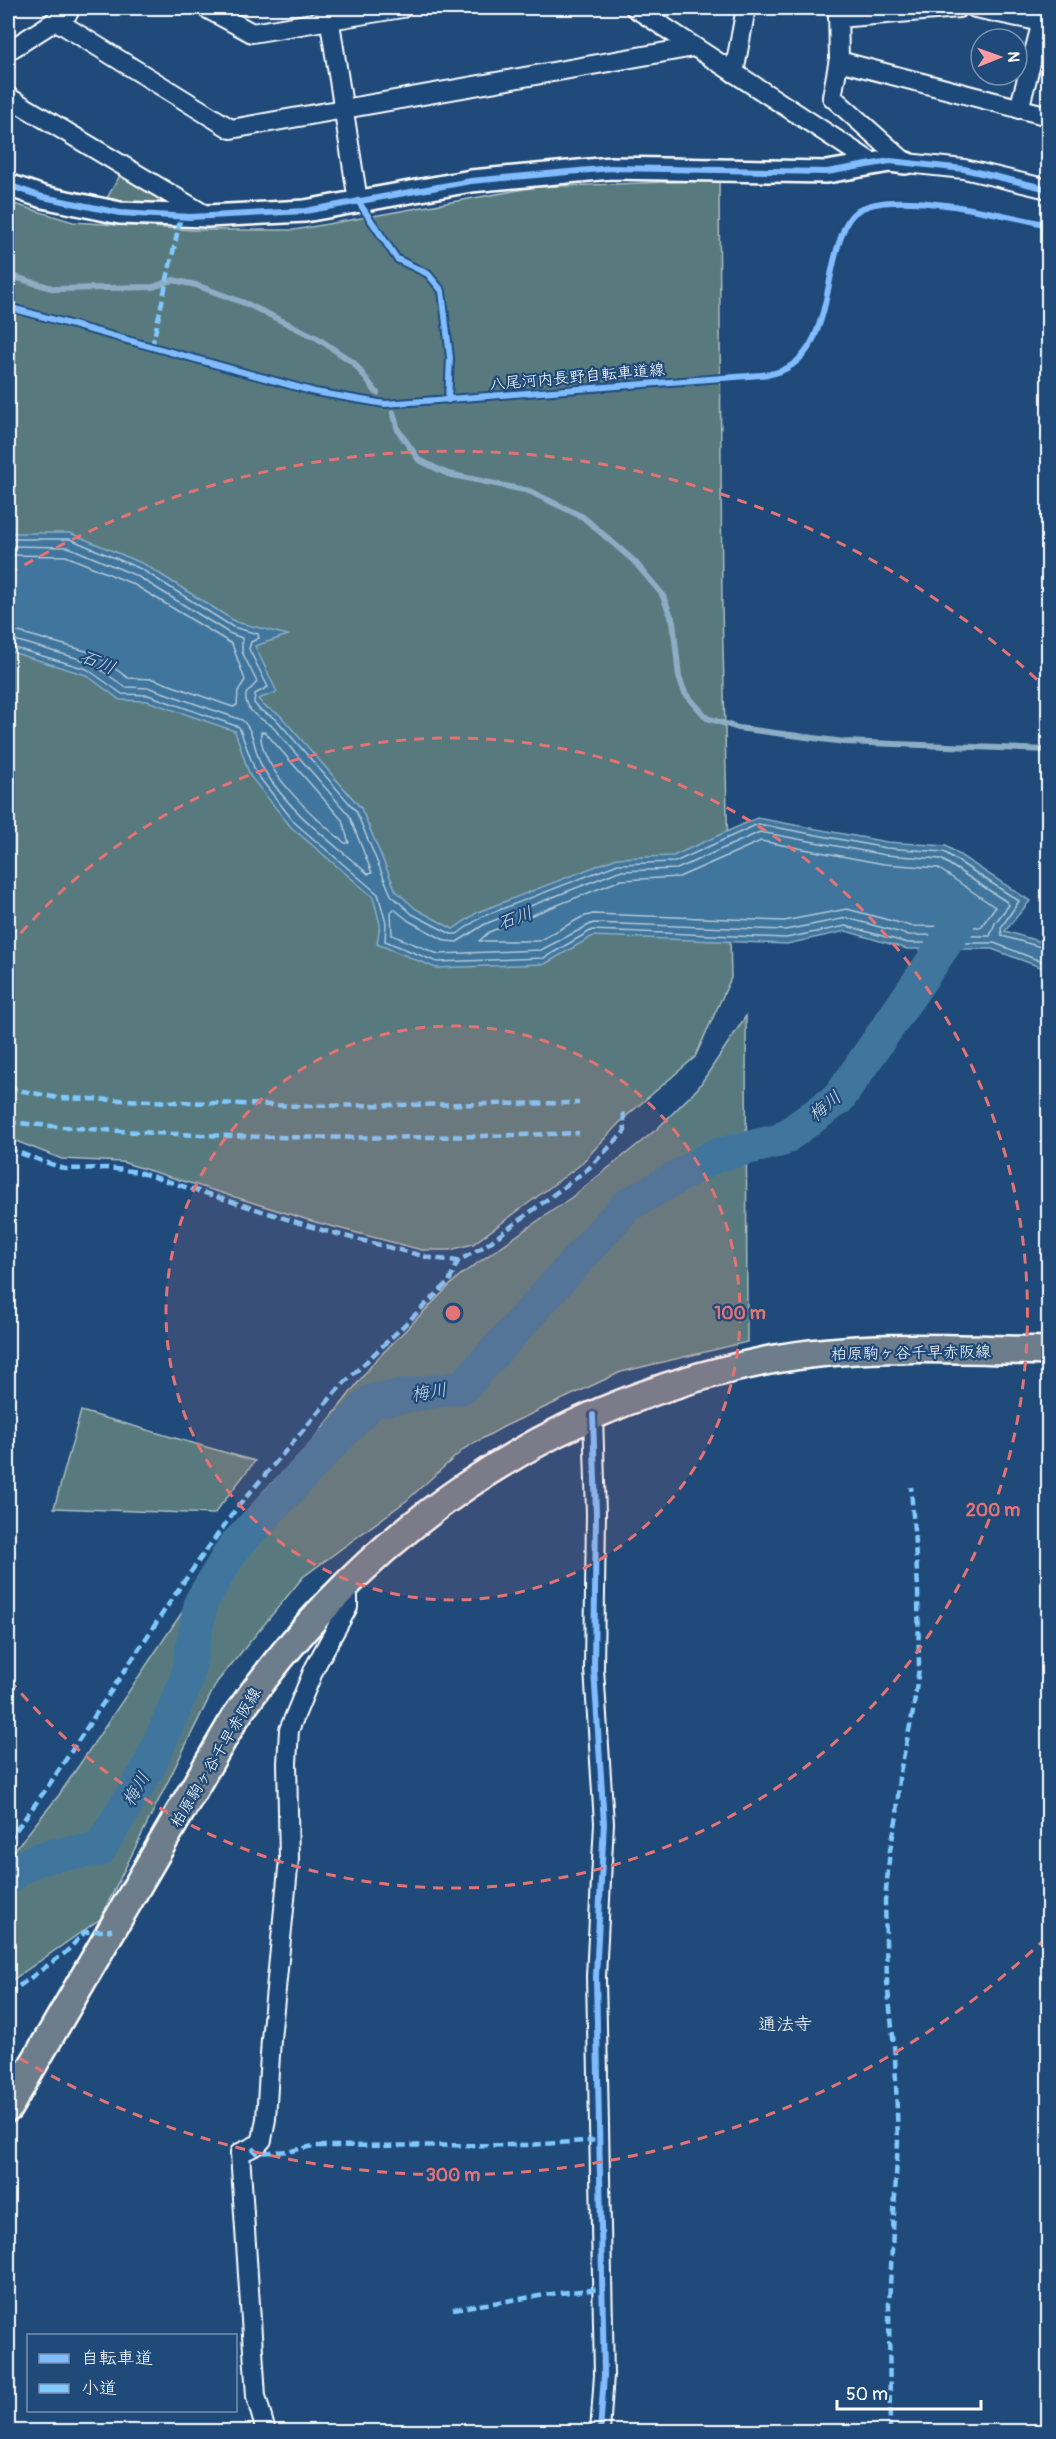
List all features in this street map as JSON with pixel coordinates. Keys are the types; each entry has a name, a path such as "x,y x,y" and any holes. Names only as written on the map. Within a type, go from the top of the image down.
{"main road":[{"name":"柏原駒ヶ谷千早赤阪線","path":"8,2108 235,1718 282,1654 348,1581 406,1528 450,1494 522,1449 593,1415 699,1377 771,1360 874,1349 1048,1351"}],"street":[{"path":"8,51 71,8"},
{"path":"206,8 252,33 329,14 402,8"},
{"path":"635,8 874,164"},
{"path":"734,73 746,8"},
{"path":"906,163 832,97 839,61 838,13 959,8"},
{"path":"975,8 1042,22 1019,109"},
{"path":"329,14 358,201"},
{"path":"55,20 231,129 694,47"},
{"path":"839,61 1048,116"},
{"path":"8,97 207,216"},
{"path":"8,185 43,196 120,213 207,216 305,211 471,182 611,168 827,172 890,161 964,169 1048,189"},
{"path":"593,1415 596,1514 594,1670 604,1823 596,1976 604,2375 600,2432"},
{"path":"266,2432 255,2396 240,2153 262,2140 266,2119 271,2039 289,1859 286,1763 289,1730 315,1667 348,1607 348,1581"}],"green space":[{"path":"122,172 162,199 160,205 104,203"},
{"path":"719,180 722,607 731,978 695,1057 622,1120 580,1165 473,1244 450,1250 422,1250 315,1222 122,1162 62,1159 8,1138 8,202 73,222 194,230 294,230 536,187"},
{"path":"746,1016 747,1342 621,1372 505,1426 465,1448 406,1501 303,1577 217,1682 100,1919 8,1983 8,1858 59,1795 263,1492 311,1443 374,1362 459,1276 572,1197 657,1129 698,1088"},
{"path":"81,1411 255,1461 214,1514 54,1508"}],"water":[{"name":"石川","path":"8,533 70,533 144,564 236,622 288,635 255,646 277,692 258,699 264,706 279,714 361,808 396,891 416,909 453,929 478,912 617,858 673,856 757,818 887,842 946,846 1030,901 1005,931 1048,944 1048,970 992,949 907,949 846,931 787,944 593,936 545,964 436,968 377,944 380,924 373,897 291,827 250,776 235,731 147,701 120,700 86,675 8,651"}],"waterway":[{"path":"8,275 55,289 153,287 173,280 196,285 247,304 317,338 354,363 377,393"},
{"path":"393,412 398,430 419,460 448,474 529,491 583,517 634,561 662,594 673,621 679,677 685,693 707,718 738,728 844,742 1048,750"},
{"name":"梅川","path":"8,1878 18,1869 39,1859 99,1850 148,1769 186,1682 201,1602 234,1547 372,1401 463,1387 626,1206 714,1156 781,1140 839,1098 957,926"}],"marked path":[{"path":"152,347 181,216"},
{"path":"8,1088 58,1098 302,1106 579,1103"},
{"path":"8,1149 65,1169 108,1168 138,1172 325,1231 431,1258 458,1261 485,1246 589,1168 625,1131 623,1109"},
{"path":"8,1122 222,1136 365,1138 579,1133"},
{"path":"8,1841 47,1788 180,1587 236,1509 340,1387 449,1282 458,1261"},
{"path":"890,2432 889,2303 898,2141 895,2055 887,1981 885,1901 890,1850 897,1816 899,1777 913,1712 919,1668 918,1587 911,1487"},
{"path":"8,1994 65,1953 85,1932 112,1930"},
{"path":"252,2148 257,2153 291,2151 313,2146 529,2145 599,2140"},
{"path":"453,2309 602,2289"}],"cycle path":[{"path":"8,185 43,197 120,213 190,217 305,211 471,181 611,168 827,172 890,161 964,169 1048,189"},
{"path":"358,201 397,259 428,274 442,291 450,358 448,400"},
{"name":"八尾河内長野自転車道線","path":"8,307 315,392 385,404 765,375 793,365 806,352 822,317 843,231 849,219 859,210 876,204 924,203 980,210 1048,225"},
{"path":"593,1415 596,1514 594,1669 604,1823 596,1976 604,2375 600,2432"}],"district":[{"name":"通法寺","path":"785,2024"}]}
